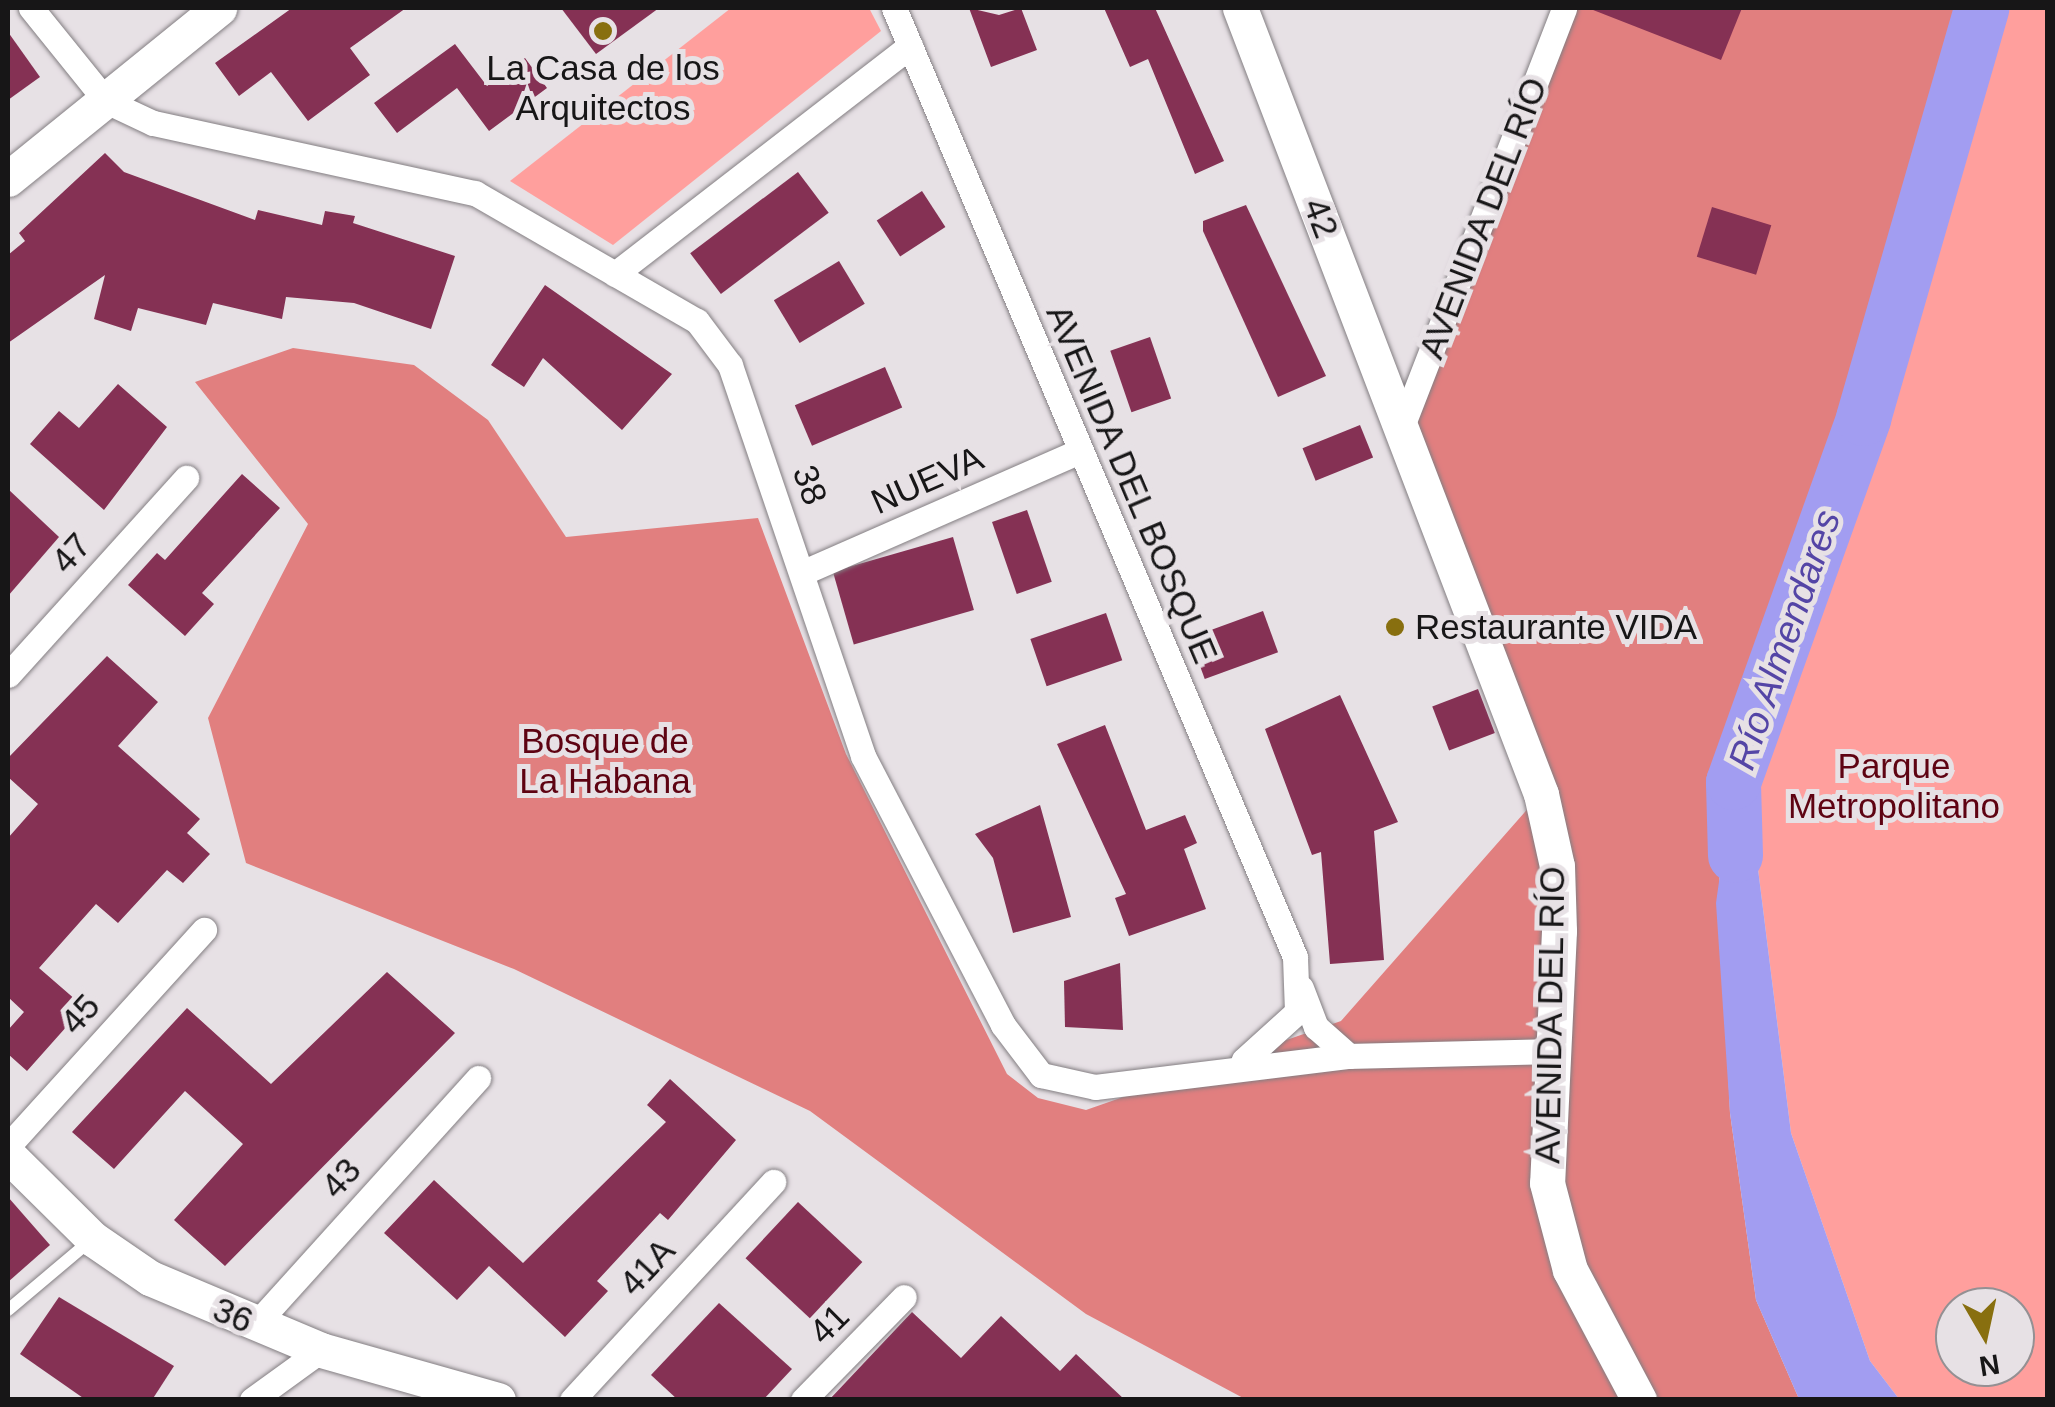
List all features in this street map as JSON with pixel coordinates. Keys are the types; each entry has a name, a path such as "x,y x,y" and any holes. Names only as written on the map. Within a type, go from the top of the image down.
{"street":[{"name":"38","path":"31,8 106,101 152,124 475,192 696,322 730,365 804,572 863,756 1022,1056 1053,1080 1095,1088 1237,1064 1349,1056"},
{"path":"8,179 219,8"},
{"name":"AVENIDA DEL BOSQUE","path":"894,8 1316,1027 1349,1056"},
{"name":"42","path":"1240,8 1401,429"},
{"name":"AVENIDA DEL RÍO","path":"1564,8 1401,429 1541,794 1558,866 1547,1183 1570,1270 1639,1400"},
{"path":"615,274 910,46"},
{"name":"NUEVA","path":"804,572 1080,451"},
{"name":"47","path":"8,676 186,478"},
{"name":"45","path":"8,1146 204,930"},
{"path":"1237,1064 1287,1029 1302,988"},
{"path":"1349,1056 1554,1051"},
{"name":"43","path":"255,1325 478,1078"},
{"name":"36","path":"8,1155 93,1239 150,1278 320,1350 498,1400"},
{"name":"41A","path":"572,1400 774,1182"},
{"name":"41","path":"803,1400 904,1297"},
{"path":"252,1400 320,1350"}],"lane":[{"path":"8,1310 93,1239"}],"green space":[{"path":"731,8 869,8 881,31 613,245 510,181"},
{"name":"Bosque de La Habana","path":"1564,8 1981,8 1863,418 1733,782 1719,867 1730,1113 1756,1300 1799,1399 1245,1399 1086,1314 810,1111 514,969 246,863 208,718 308,524 195,382 293,348 414,365 488,420 566,537 758,518 846,754 1007,1074 1038,1098 1086,1110 1341,1021 1532,804 1401,429"},
{"name":"Parque Metropolitano","path":"1981,8 2047,8 2047,1399 1899,1399 1870,1361 1791,1133 1757,861 1733,782 1863,418"}],"shaded area":[{"path":"1733,782 1757,861 1791,1133 1870,1361 1899,1399 1799,1399 1756,1300 1730,1113 1716,903"}],"building":[{"path":"292,8 406,8 350,48 370,75 308,121 271,72 239,96 215,63"},
{"name":"La Casa de los Arquitectos","path":"561,8 659,8 596,54"},
{"path":"969,8 999,15 1021,8 1037,50 991,67"},
{"path":"1104,8 1155,8 1224,161 1195,174 1148,59 1130,67"},
{"path":"1588,8 1742,8 1721,60"},
{"path":"8,32 40,77 8,100"},
{"path":"455,44 487,86 525,58 547,88 489,131 457,88 397,133 374,103"},
{"path":"105,153 124,172 255,220 258,210 322,225 325,211 355,216 353,223 455,256 431,329 354,303 286,297 282,319 213,303 206,325 138,308 131,331 94,319 105,275 8,343 8,255 25,241 19,233"},
{"path":"798,172 829,213 721,294 690,253"},
{"path":"922,191 945,227 900,256 877,220"},
{"path":"1246,205 1326,376 1278,397 1203,231 1203,221"},
{"path":"1712,207 1771,225 1756,275 1697,257"},
{"path":"839,261 865,304 800,343 774,300"},
{"path":"545,285 672,374 622,430 543,358 524,387 491,365"},
{"path":"1150,337 1171,398 1131,412 1110,351"},
{"path":"885,367 902,408 812,446 795,405"},
{"path":"118,384 167,427 104,510 30,444 59,411 79,428"},
{"path":"1360,425 1373,457 1316,481 1303,448"},
{"path":"242,474 280,508 202,593 214,604 185,636 128,585 157,553 165,560"},
{"path":"8,489 59,537 8,596"},
{"path":"1027,510 1052,582 1017,594 992,522"},
{"path":"953,537 974,610 854,645 833,571"},
{"path":"1263,611 1278,652 1205,679 1190,638"},
{"path":"1106,613 1122,660 1047,686 1030,639"},
{"path":"107,656 158,702 118,746 200,819 187,833 210,854 183,883 167,870 118,923 96,904 39,968 84,1007 27,1071 8,1054 8,1030 24,1012 8,997 8,838 38,804 8,777 8,758"},
{"path":"1478,689 1495,733 1449,750 1432,707"},
{"path":"1340,695 1398,822 1374,831 1384,960 1330,964 1321,852 1312,855 1265,729"},
{"path":"1105,725 1146,830 1185,815 1197,843 1184,849 1206,909 1129,936 1115,898 1126,894 1057,744"},
{"path":"1040,805 1071,917 1013,933 993,858 975,834"},
{"path":"1120,963 1123,1030 1065,1027 1064,981"},
{"path":"387,972 455,1033 225,1266 174,1220 243,1144 185,1091 114,1169 72,1132 187,1008 271,1084"},
{"path":"670,1079 736,1140 668,1220 660,1213 597,1281 608,1291 565,1337 489,1266 457,1300 384,1233 434,1180 523,1263 666,1122 647,1105"},
{"path":"8,1197 50,1245 8,1282"},
{"path":"798,1202 862,1262 810,1318 745,1258"},
{"path":"59,1297 174,1366 152,1400 86,1400 20,1354"},
{"path":"719,1303 792,1369 763,1400 678,1400 651,1375"},
{"path":"912,1312 961,1358 1001,1316 1060,1371 1076,1354 1125,1400 829,1400"}],"waterway":[{"name":"Río Almendares","path":"1735,855 1733,782 1863,418 1981,8"}],"place":[{"name":"La Casa de los Arquitectos","path":"603,31"},
{"name":"Restaurante VIDA","path":"1395,627"}]}
